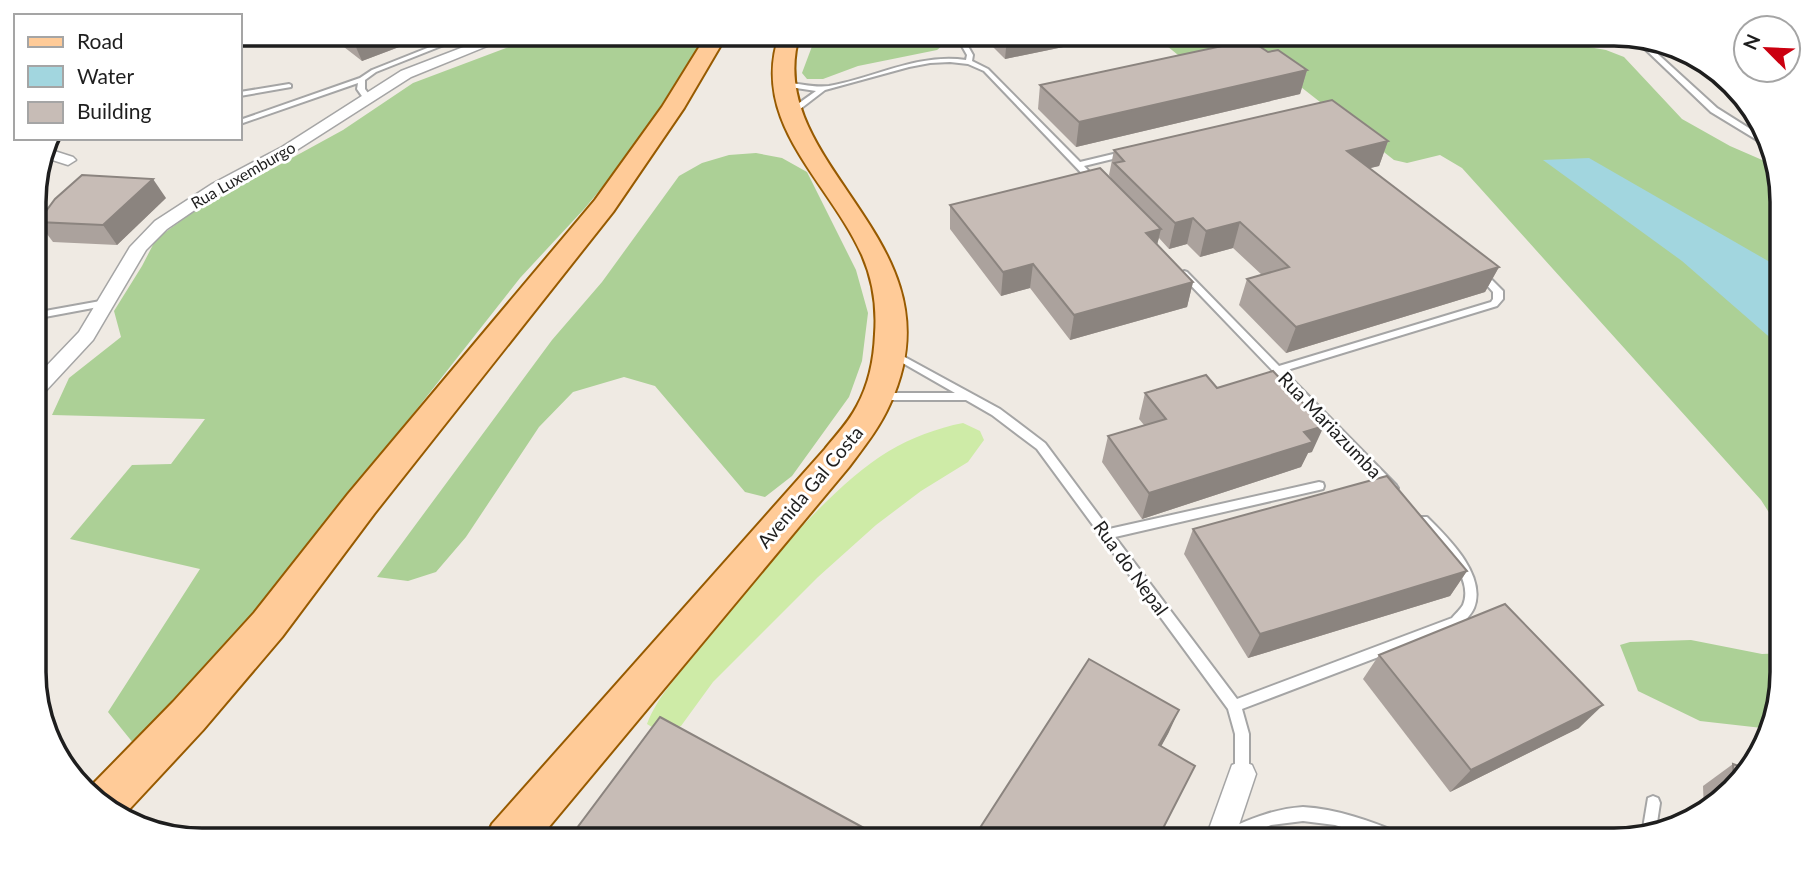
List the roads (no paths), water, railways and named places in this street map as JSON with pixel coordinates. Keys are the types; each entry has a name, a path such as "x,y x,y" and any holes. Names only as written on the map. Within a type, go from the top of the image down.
{"main road":[{"path":"109,797 188,716 268,625 361,504 604,206 673,108 710,46"},
{"name":"Avenida Gal Costa","path":"519,828 837,458 864,422 877,397 890,352 888,306 875,255 791,112 782,84 786,46"}],"street":[{"name":"Rua Luxemburgo","path":"46,378 86,336 139,247 161,225 209,193 287,150 406,74 479,46"},
{"path":"53,155 68,160"},
{"path":"1223,827 1242,774"}],"lane":[{"path":"242,121 362,79 436,46"},
{"path":"965,46 970,55 969,60"},
{"path":"1649,50 1714,110 1756,135"},
{"path":"782,84 824,88 923,63 947,59 969,60 986,70 1107,194"},
{"path":"362,79 361,89 367,97"},
{"path":"242,94 289,86"},
{"path":"791,112 824,88"},
{"path":"1078,164 1132,152"},
{"name":"Rua Mariazumba","path":"1173,262 1401,498"},
{"path":"1277,370 1494,303 1498,299 1498,291 1474,268"},
{"path":"46,314 106,303"},
{"name":"Rua do Nepal","path":"890,352 996,412 1041,446 1234,706 1242,734 1242,774"},
{"name":"Rua do Nepal","path":"877,397 966,397"},
{"path":"1106,534 1319,486"},
{"path":"1234,706 1456,622 1469,606 1471,589 1466,574 1440,537 1411,508"},
{"path":"1650,823 1653,803"},
{"path":"1247,827 1270,818 1308,813 1350,821 1366,827"}],"water":[{"path":"1589,158 1770,262 1770,338 1682,261 1543,160"}]}
